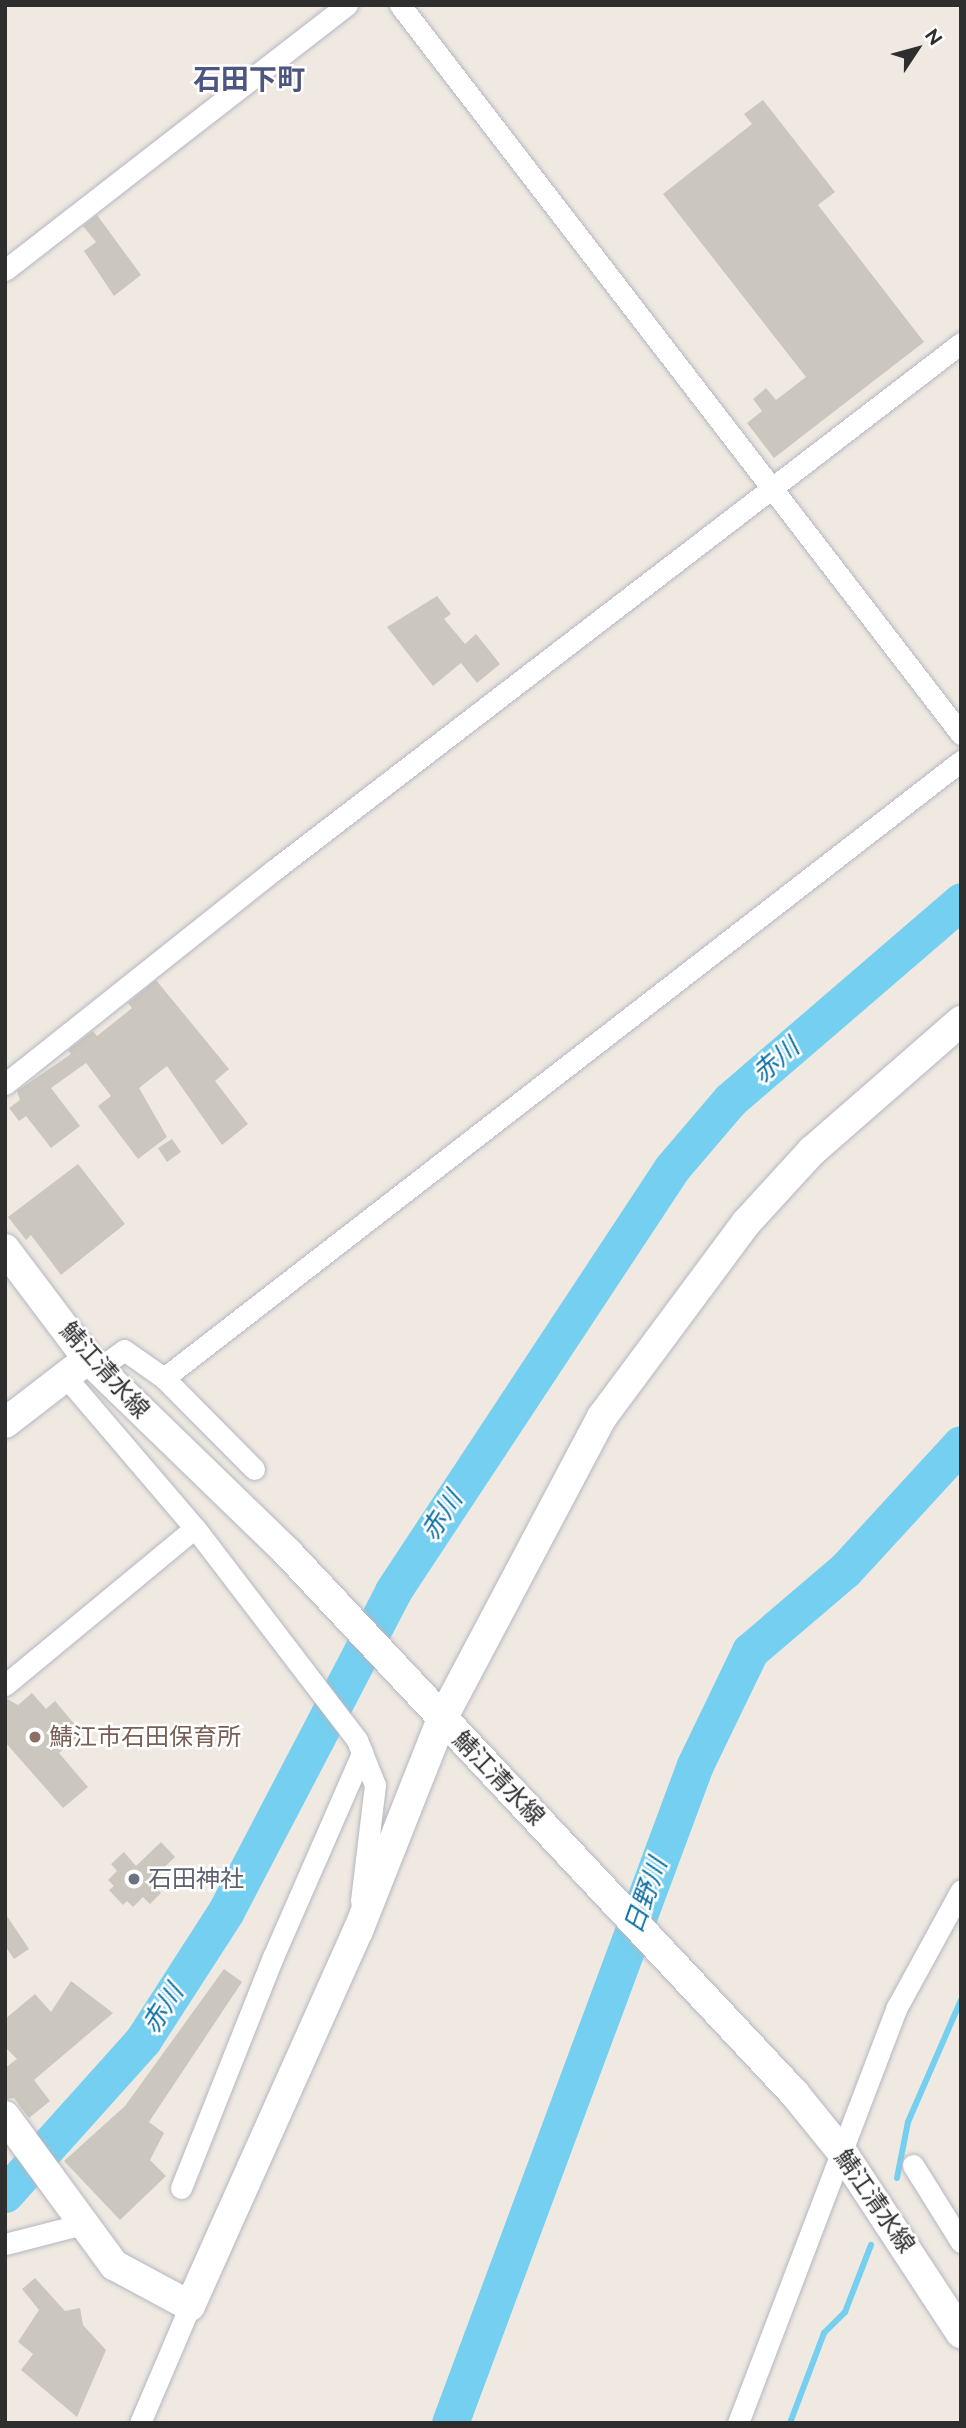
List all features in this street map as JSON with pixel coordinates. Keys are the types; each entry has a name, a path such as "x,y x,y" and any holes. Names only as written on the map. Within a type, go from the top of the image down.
{"street":[{"path":"5,270 347,5"},
{"path":"400,5 961,734"},
{"path":"5,1084 961,343"},
{"path":"164,1378 961,761"},
{"path":"140,2423 358,1931 442,1719 602,1417 746,1223 812,1151 961,1021"},
{"name":"鯖江清水線","path":"5,1249 84,1368 288,1553 794,2093 842,2152 961,2333"},
{"path":"5,1423 84,1368 124,1350 164,1378 254,1469"},
{"path":"84,1368 195,1528 362,1753 375,1785 358,1931"},
{"path":"5,1685 195,1528"},
{"path":"181,2188 272,1957 362,1753"},
{"path":"737,2423 897,2007 961,1890"},
{"path":"5,2116 114,2265 190,2306"},
{"path":"913,2165 961,2242"},
{"path":"5,2244 83,2224"}],"building":[{"path":"763,100 835,192 818,205 924,342 774,458 747,423 762,411 753,399 766,388 776,400 806,377 663,194 752,124 744,114"},
{"path":"97,215 141,275 114,296 84,251 96,242 83,226"},
{"path":"437,596 451,614 444,619 465,644 476,634 500,664 477,683 461,663 433,686 387,627"},
{"path":"156,980 229,1069 215,1081 248,1124 222,1145 167,1066 139,1088 167,1137 138,1159 98,1106 111,1096 86,1063 51,1088 80,1126 51,1148 26,1116 19,1121 9,1108 20,1100 17,1091 71,1054 68,1050 93,1031 97,1036 132,1008 128,1003"},
{"path":"172,1139 181,1152 167,1162 158,1148"},
{"path":"78,1164 125,1224 61,1275 31,1235 26,1240 8,1217"},
{"path":"32,1693 46,1709 55,1701 82,1733 59,1753 88,1787 63,1808 5,1742 5,1698 18,1705"},
{"path":"161,1842 175,1857 150,1881 161,1893 150,1904 143,1897 133,1907 127,1901 123,1905 109,1890 114,1886 108,1880 117,1871 111,1864 124,1852 136,1866"},
{"path":"5,1913 29,1949 14,1959 5,1946"},
{"path":"224,1969 242,1982 149,2122 164,2133 150,2160 166,2176 120,2220 64,2161 125,2106"},
{"path":"71,1981 113,2013 34,2080 50,2101 29,2118 14,2098 5,2099 5,2068 17,2059 5,2047 5,2019 35,1994 51,2012"},
{"path":"35,2278 65,2311 80,2308 83,2325 106,2350 77,2417 21,2370 33,2354 18,2342 39,2310 22,2289"}],"waterway":[{"name":"赤川","path":"5,2194 143,2040 226,1911 393,1591 672,1168 730,1100 961,901"},
{"name":"日野川","path":"450,2423 695,1765 750,1651 845,1570 961,1444"},
{"path":"897,2178 908,2122 961,2000"},
{"path":"790,2423 824,2333 845,2312 871,2245"}],"place":[{"name":"鯖江市石田保育所","path":"35,1737"},
{"name":"石田神社","path":"134,1879"}],"district":[{"name":"石田下町","path":"249,80"}]}
